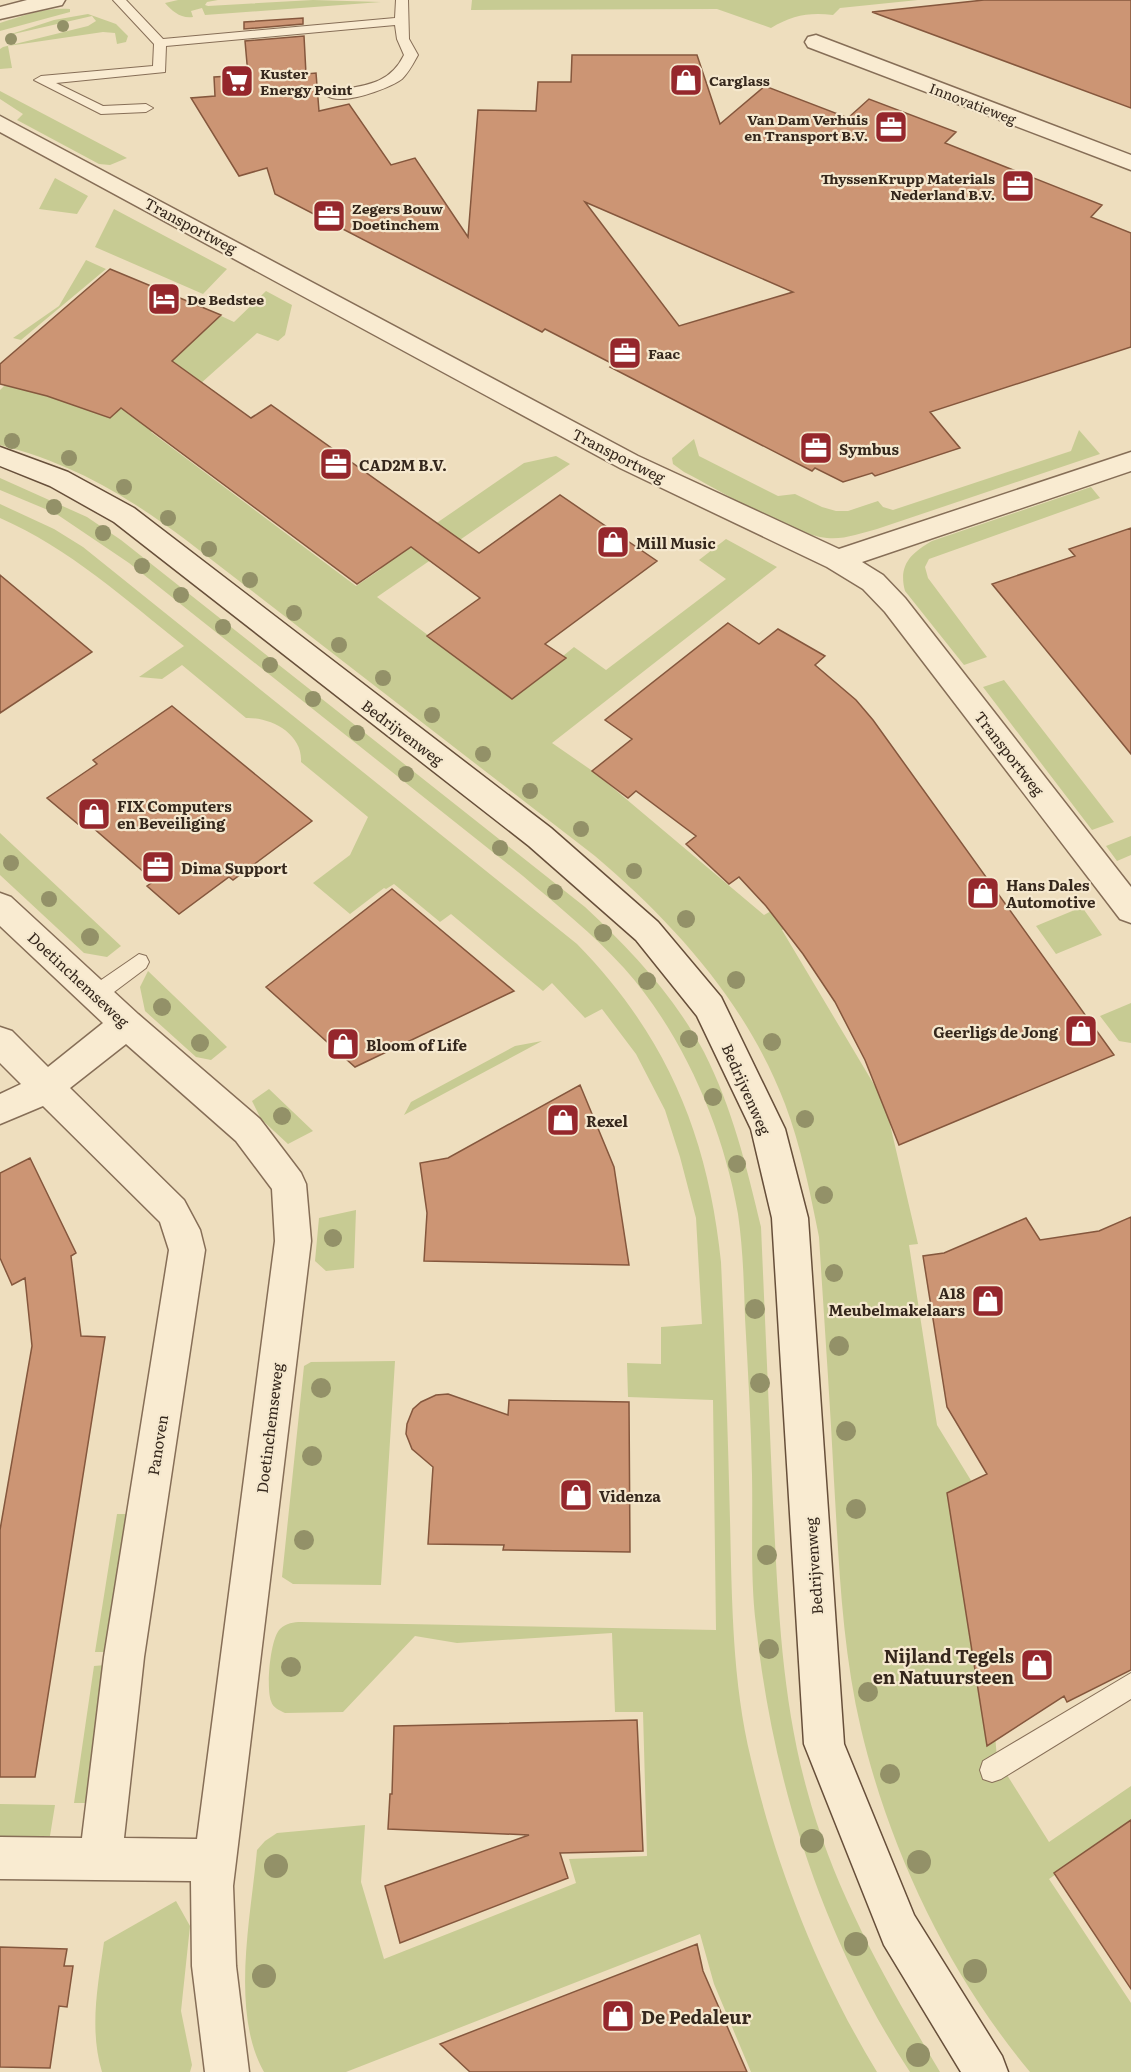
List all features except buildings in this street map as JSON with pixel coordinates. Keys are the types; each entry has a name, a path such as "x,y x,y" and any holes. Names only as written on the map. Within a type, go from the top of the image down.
{"street":[{"path":"0,14 54,0"},
{"name":"Innovatieweg","path":"816,42 1131,163"},
{"name":"Transportweg","path":"0,123 629,462 837,560 873,582 895,605 1131,910"},
{"name":"Bedrijvenweg","path":"0,456 60,480 124,515 540,837 647,931 709,1007 768,1129 790,1218 824,1744 900,1930 986,2072"},
{"path":"837,560 1131,461"},
{"name":"Doetinchemseweg","path":"0,906 126,1024 248,1130 289,1184 292,1241 212,1886 213,1966 227,2072"},
{"path":"0,1109 16,1104 46,1088 126,1024"},
{"name":"Panoven","path":"0,1041 172,1211 182,1230 187,1250 124,1657 100,1858"},
{"path":"0,1858 215,1860"}],"lane":[{"path":"119,0 160,43 160,69 41,80 101,110 146,108"},
{"path":"333,95 370,90 392,81 402,73 411,55 403,39 402,0"},
{"path":"160,43 401,21"},
{"path":"95,995 139,962"},
{"path":"992,1770 1131,1685"}],"green space":[{"path":"178,0 218,0 207,2 205,5 208,6 313,0 381,2 205,15 202,8 191,11 193,17 185,17 177,14 165,3"},
{"path":"472,0 918,0 840,8 833,15 801,16 786,20 771,28 717,9 471,10"},
{"path":"70,9 70,12 0,31 0,23 43,11"},
{"path":"88,14 116,24 128,36 126,42 117,44 115,33 103,32 8,46 12,68 0,69 0,49 3,47 88,26 96,21 92,16 5,36 54,20"},
{"path":"0,91 127,158 110,165 99,164 17,120 23,114 0,99"},
{"path":"55,178 88,196 77,214 39,209"},
{"path":"114,209 227,269 203,294 95,247"},
{"path":"86,260 106,269 21,340 13,338 59,306"},
{"path":"266,291 292,305 285,335 278,341 257,333 200,384 215,391 151,432 356,586 381,569 377,564 524,463 556,456 570,464 377,597 512,698 574,647 606,670 726,579 699,560 726,539 777,567 552,743 594,772 764,915 912,833 951,834 782,930 885,1103 918,1244 909,1245 937,1425 975,1487 997,1759 1049,1842 1131,1786 1131,1822 1049,1879 1131,2003 1131,2072 1030,2072 974,1995 949,1953 926,1910 888,1820 861,1729 845,1637 819,1237 809,1186 785,1104 751,1033 729,1000 680,938 653,909 595,856 186,540 120,495 75,471 26,452 0,445 0,390 7,383 219,315 234,322"},
{"path":"1079,430 1100,454 877,529 839,538 811,535 774,520 684,472 673,464 672,458 694,439 699,456 778,496 795,494 836,511 848,511 878,501 883,507 893,510 1071,451"},
{"path":"0,478 87,517 121,540 585,907 650,975 692,1031 714,1073 731,1116 761,1227 779,1612 786,1683 798,1755 818,1827 847,1900 882,1970 940,2072 910,2072 879,2021 828,1914 789,1801 764,1684 754,1607 750,1416 743,1266 738,1214 722,1148 711,1115 698,1083 665,1022 612,955 523,876 129,563 55,513 0,490"},
{"path":"1091,487 1100,498 929,559 925,567 928,578 987,657 964,665 905,591 903,574 912,555 932,541"},
{"path":"0,504 54,529 83,547 577,944 636,1015 659,1052 678,1090 706,1172 721,1262 734,1640 740,1700 751,1759 773,1840 818,1960 856,2036 877,2072 751,2072 714,1984 700,1934 346,2072 264,2072 254,2048 248,2021 245,1993 246,1964 257,1850 277,1833 365,1825 361,1882 384,1959 576,1883 569,1859 647,1856 643,1712 615,1712 612,1633 457,1643 415,1636 343,1712 285,1713 276,1708 270,1695 270,1664 274,1643 280,1629 296,1622 716,1630 713,1400 628,1397 627,1363 661,1364 661,1327 702,1324 696,1218 665,1110 636,1054 602,1009 585,1018 552,983 543,991 451,914 440,922 394,884 384,888 350,914 313,883 350,855 368,817 301,762 297,743 284,729 256,718 246,718 182,665 162,679 139,677 184,646 96,576 50,544 0,518"},
{"path":"1004,680 1114,822 1092,830 983,687"},
{"path":"0,833 121,946 107,957 84,953 0,875"},
{"path":"1131,836 1131,855 1117,861 1106,846"},
{"path":"1082,907 1102,935 1056,954 1036,926"},
{"path":"148,971 227,1047 211,1060 196,1057 145,1011 140,987"},
{"path":"1131,1003 1131,1043 1119,1041 1100,1016"},
{"path":"542,1041 404,1115 411,1102 515,1046"},
{"path":"269,1089 313,1131 288,1144 261,1119 252,1101"},
{"path":"356,1210 354,1268 326,1271 315,1261 319,1218"},
{"path":"395,1361 381,1585 293,1584 282,1577 304,1366 311,1362"},
{"path":"117,1514 129,1514 108,1652 95,1652"},
{"path":"106,1665 87,1803 74,1803 94,1666"},
{"path":"0,1804 55,1805 50,1836 0,1838"},
{"path":"176,1901 190,1926 181,2011 192,2065 190,2072 102,2072 95,2023 104,1942"}],"place":[{"name":"Carglass","path":"686,80"},
{"name":"Kuster Energy Point","path":"237,81"},
{"name":"Van Dam Verhuis en Transport B.V.","path":"891,127"},
{"name":"ThyssenKrupp Materials Nederland B.V.","path":"1018,186"},
{"name":"Zegers Bouw Doetinchem","path":"329,216"},
{"name":"De Bedstee","path":"164,299"},
{"name":"Faac","path":"625,353"},
{"name":"Symbus","path":"816,448"},
{"name":"CAD2M B.V.","path":"336,464"},
{"name":"Mill Music","path":"613,542"},
{"name":"FIX Computers en Beveiliging","path":"94,814"},
{"name":"Dima Support","path":"158,867"},
{"name":"Hans Dales Automotive","path":"983,893"},
{"name":"Geerligs de Jong","path":"1081,1031"},
{"name":"Bloom of Life","path":"343,1044"},
{"name":"Rexel","path":"563,1120"},
{"name":"A18 Meubelmakelaars","path":"988,1301"},
{"name":"Videnza","path":"576,1495"},
{"name":"Nijland Tegels en Natuursteen","path":"1037,1665"},
{"name":"De Pedaleur","path":"618,2016"}]}
